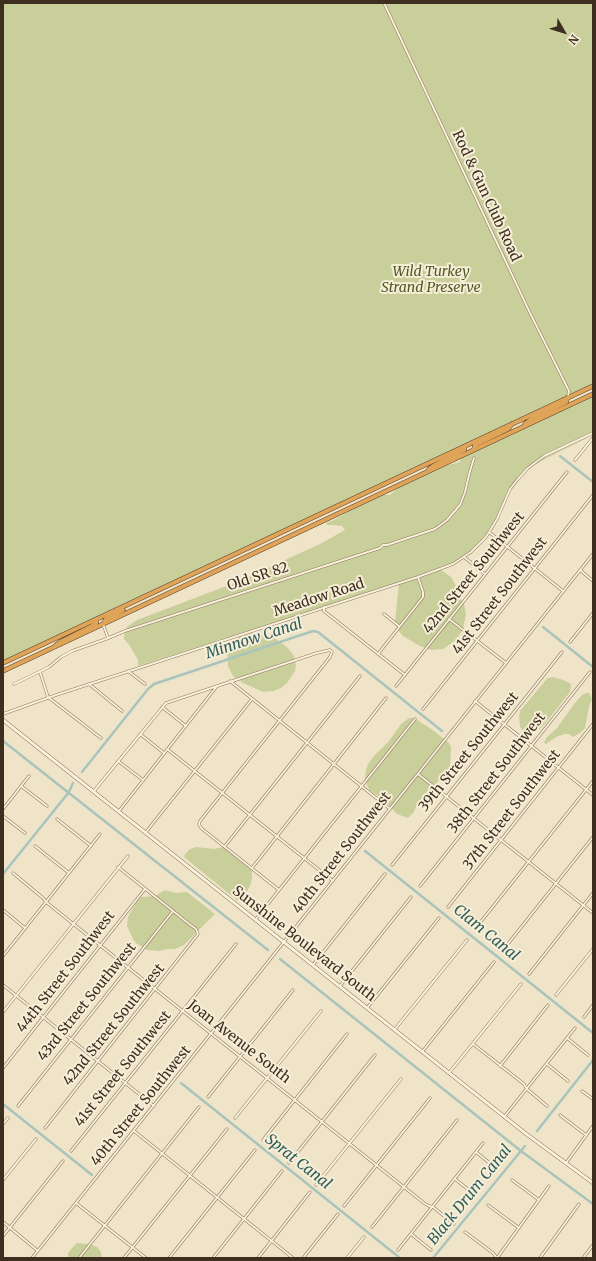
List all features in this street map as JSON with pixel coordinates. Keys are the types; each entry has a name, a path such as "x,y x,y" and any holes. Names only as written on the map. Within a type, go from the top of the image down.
{"highway":[{"path":"3,663 593,386"},
{"path":"3,672 593,394"},
{"path":"522,427 530,420 566,402 568,397"},
{"path":"474,450 475,445 508,429 512,424"},
{"path":"424,474 433,466 462,452 465,446"},
{"path":"103,624 106,619 119,611 150,597 154,592"},
{"path":"54,647 60,642 92,626 96,623 97,619"}],"street":[{"name":"Rod & Gun Club Road","path":"384,3 545,344 569,391 568,397"},
{"name":"Meadow Road","path":"3,714 48,697 447,566 464,557 476,548 497,519 510,489 528,468 544,456 593,433"},
{"path":"575,460 593,438"},
{"name":"Old SR 82","path":"14,684 50,667 65,654 125,631 435,529 448,520 460,504 465,492 474,458"},
{"name":"42nd Street Southwest","path":"396,686 567,472"},
{"name":"41st Street Southwest","path":"423,709 593,495"},
{"path":"489,532 563,591"},
{"name":"40th Street Southwest","path":"32,1258 593,554"},
{"path":"464,557 485,574"},
{"path":"580,570 593,581"},
{"path":"378,654 422,597 423,592 418,576"},
{"path":"324,607 324,611 405,675"},
{"path":"570,642 593,613"},
{"path":"384,614 399,626"},
{"path":"449,619 506,663"},
{"path":"103,624 108,638"},
{"path":"94,791 166,703 230,681 330,650 332,652 330,657 199,824 201,828 279,890"},
{"name":"39th Street Southwest","path":"392,865 562,652"},
{"path":"128,671 145,684"},
{"path":"40,672 48,697 100,738"},
{"name":"38th Street Southwest","path":"420,886 590,672"},
{"path":"225,846 360,676"},
{"path":"230,681 390,809"},
{"path":"89,684 122,711"},
{"path":"119,810 218,685"},
{"path":"252,868 386,698"},
{"path":"146,832 252,699"},
{"path":"475,702 593,796"},
{"path":"162,707 186,726"},
{"path":"256,919 415,719"},
{"name":"Sunshine Boulevard South","path":"3,720 119,810 504,1117 593,1183"},
{"name":"37th Street Southwest","path":"448,907 593,724"},
{"path":"140,734 164,753"},
{"path":"167,749 333,881"},
{"path":"118,761 142,780"},
{"path":"418,774 593,913"},
{"path":"3,809 29,776"},
{"path":"476,928 593,781"},
{"path":"22,786 47,806"},
{"path":"3,816 25,833"},
{"path":"57,819 91,846"},
{"path":"3,955 100,834"},
{"path":"503,950 593,837"},
{"path":"35,846 69,873"},
{"path":"3,1012 128,856"},
{"path":"118,868 173,911"},
{"name":"Joan Avenue South","path":"13,873 73,924 404,1187 454,1224"},
{"path":"313,965 385,874"},
{"name":"44th Street Southwest","path":"3,1068 146,889"},
{"path":"529,974 593,893"},
{"path":"340,986 411,897"},
{"path":"3,910 26,928"},
{"name":"42nd Street Southwest","path":"45,1128 198,934 196,929 173,911"},
{"name":"43rd Street Southwest","path":"18,1106 173,911"},
{"path":"367,1008 439,918"},
{"path":"395,1030 467,940"},
{"name":"41st Street Southwest","path":"71,1151 236,944"},
{"path":"556,995 593,949"},
{"path":"422,1052 494,962"},
{"path":"449,1073 521,984"},
{"path":"3,986 154,1106"},
{"path":"208,1097 293,990"},
{"path":"500,1066 548,1005"},
{"path":"584,1016 593,1005"},
{"path":"235,1118 321,1011"},
{"path":"504,1117 575,1028"},
{"path":"263,1140 347,1034"},
{"path":"567,1038 588,1055"},
{"path":"473,1044 524,1084 527,1089 547,1106"},
{"path":"289,1163 375,1055"},
{"path":"547,1064 568,1081"},
{"path":"316,1185 401,1079"},
{"path":"582,1091 593,1099"},
{"path":"344,1206 430,1098"},
{"path":"79,1258 200,1107"},
{"path":"560,1115 587,1135"},
{"path":"3,1124 8,1118"},
{"path":"372,1227 457,1120"},
{"path":"566,1164 593,1126"},
{"path":"124,1258 227,1129"},
{"path":"134,1131 293,1258"},
{"path":"3,1180 36,1139"},
{"path":"398,1250 483,1143"},
{"path":"168,1258 255,1150"},
{"path":"476,1152 497,1169"},
{"path":"3,1236 63,1161"},
{"path":"213,1258 282,1171"},
{"path":"455,1179 474,1194"},
{"path":"512,1180 539,1200"},
{"path":"465,1232 494,1253 497,1258 549,1186"},
{"path":"258,1258 310,1192"},
{"path":"76,1203 146,1258"},
{"path":"540,1258 579,1204"},
{"path":"488,1205 519,1228"},
{"path":"303,1258 338,1214"},
{"path":"3,1222 38,1250"},
{"path":"411,1234 431,1250"},
{"path":"347,1258 364,1237"},
{"path":"583,1258 593,1245"}],"green space":[{"name":"Wild Turkey Strand Preserve","path":"3,3 593,3 593,384 3,662"},
{"path":"593,395 593,435 526,470 512,487 493,529 481,544 472,553 441,570 451,577 464,604 466,614 463,629 456,640 443,649 431,650 420,646 403,636 398,630 395,622 399,583 138,666 138,660 124,639 125,630 137,620 237,582 320,544 345,530 342,526 327,525 326,523 381,495 390,495 399,487 448,465 460,462 461,457"},
{"path":"246,633 268,635 288,648 294,656 296,665 295,671 287,683 281,688 263,692 243,683 233,676 228,666 227,647 233,640"},
{"path":"553,677 570,683 570,692 540,729 531,732 523,731 520,727 520,711 545,681 548,678"},
{"path":"589,693 592,699 585,728 573,737 569,734 565,734 556,737 546,744 544,743 546,738 557,728 574,704 582,695"},
{"path":"409,718 416,719 434,731 448,742 451,749 450,766 446,773 434,786 430,788 417,804 414,812 408,818 397,814 383,799 369,790 365,778 368,764 389,741 401,724"},
{"path":"196,847 214,849 223,847 252,868 250,886 242,899 238,901 184,857 190,849"},
{"path":"165,890 176,893 187,892 215,914 184,945 175,949 159,951 147,950 136,943 133,939 127,926 128,917 141,897 155,896"},
{"path":"77,1243 90,1244 97,1247 101,1252 102,1258 68,1258 68,1253"}],"waterway":[{"path":"560,456 593,482"},
{"path":"543,627 593,667"},
{"name":"Minnow Canal","path":"82,772 148,689 154,684 313,631 318,632 442,731"},
{"path":"3,741 268,950"},
{"path":"3,874 69,792 73,783"},
{"name":"Clam Canal","path":"365,851 593,1033"},
{"path":"280,959 521,1151 593,1204"},
{"name":"Black Drum Canal","path":"537,1131 593,1060"},
{"name":"Sprat Canal","path":"181,1083 400,1258"},
{"path":"3,1104 92,1175"},
{"name":"Black Drum Canal","path":"433,1258 525,1146"}]}
